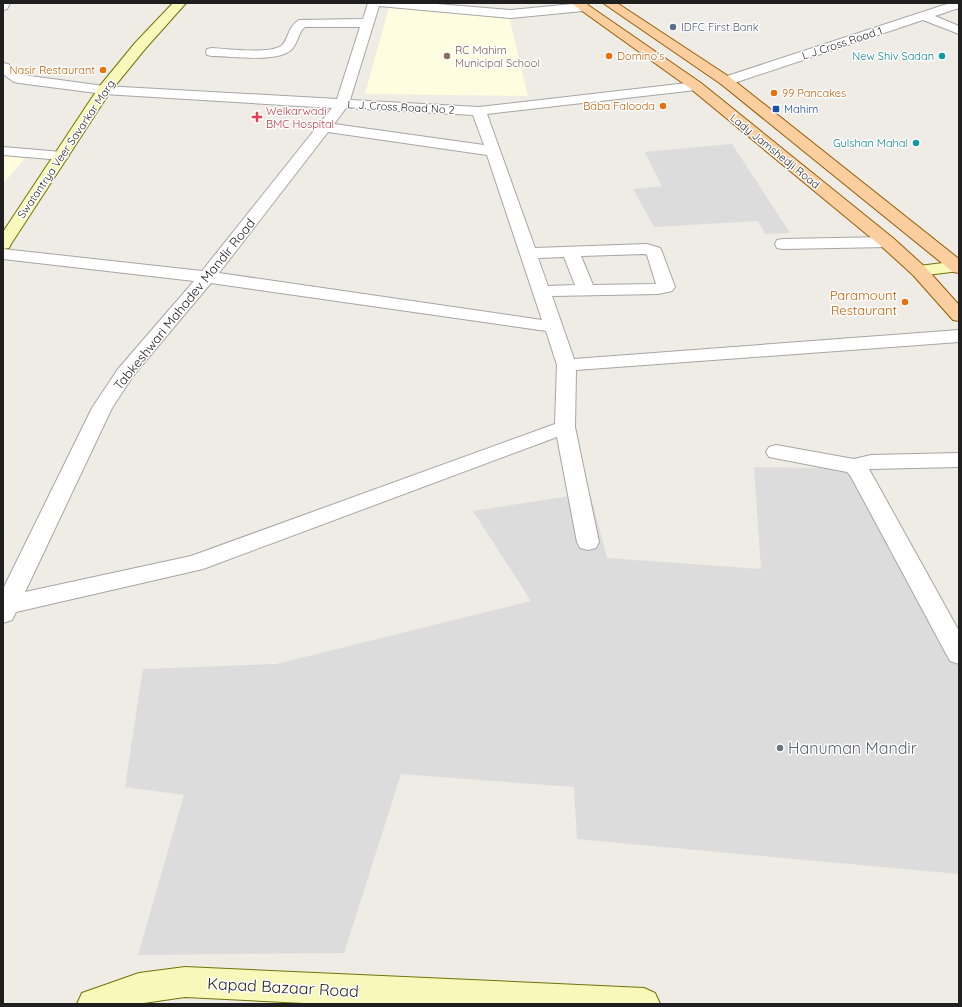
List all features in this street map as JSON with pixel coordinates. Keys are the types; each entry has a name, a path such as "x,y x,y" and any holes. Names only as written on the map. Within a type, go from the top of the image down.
{"main road":[{"name":"Lady Jamshedji Road","path":"609,3 726,81 958,267"},
{"name":"Lady Jamshedji Road","path":"580,5 696,86 887,242 919,271 959,316"}],"street":[{"name":"Swatantrya Veer Savarkar Marg","path":"3,244 104,90 140,46 180,3"},
{"name":"Tabkeshwari Mahadev Mandir Road","path":"4,609 57,504 102,408 125,373 207,277 342,104 374,3"},
{"path":"383,3 511,14 580,5"},
{"name":"L J Cross Road 1","path":"726,81 959,4"},
{"path":"925,16 959,30"},
{"path":"212,52 276,53 288,47 297,27 303,23 367,23"},
{"name":"L. J. Cross Road No 2","path":"3,67 19,79 104,90 479,111 696,86"},
{"path":"479,111 567,366 565,427 588,542"},
{"path":"324,127 492,151"},
{"path":"3,151 62,156"},
{"path":"783,244 887,242"},
{"path":"528,253 647,249 654,252 666,288 541,291"},
{"path":"570,252 586,290"},
{"path":"3,254 207,277 554,327"},
{"path":"919,271 958,267"},
{"path":"567,366 959,336"},
{"path":"4,609 195,563 565,427"},
{"path":"776,452 848,464 854,466 859,471 959,654"},
{"path":"854,466 871,462 959,460"},
{"name":"Kapad Bazaar Road","path":"93,1004 140,988 185,982 644,1004"}],"shaded area":[{"name":"RC Mahim Municipal School","path":"389,7 509,17 528,96 365,94"},
{"path":"732,144 790,233 765,234 758,221 654,227 633,189 662,186 645,152"},
{"path":"3,154 27,156 3,184"},
{"path":"754,467 870,469 954,661 959,661 959,874 577,839 574,787 401,774 344,953 138,955 184,795 125,787 143,669 276,664 531,601 473,511 590,493 607,558 761,569"}],"place":[{"name":"IDFC First Bank","path":"673,27"},
{"name":"RC Mahim Municipal School","path":"447,56"},
{"name":"Domino's","path":"609,56"},
{"name":"New Shiv Sadan","path":"942,56"},
{"name":"Nasir Restaurant","path":"103,70"},
{"name":"99 Pancakes","path":"774,93"},
{"name":"Baba Falooda","path":"663,106"},
{"name":"Mahim","path":"776,109"},
{"name":"Welkarwadi BMC Hospital","path":"257,117"},
{"name":"Gulshan Mahal","path":"916,143"},
{"name":"Paramount Restaurant","path":"905,302"},
{"name":"Hanuman Mandir","path":"780,748"}]}
